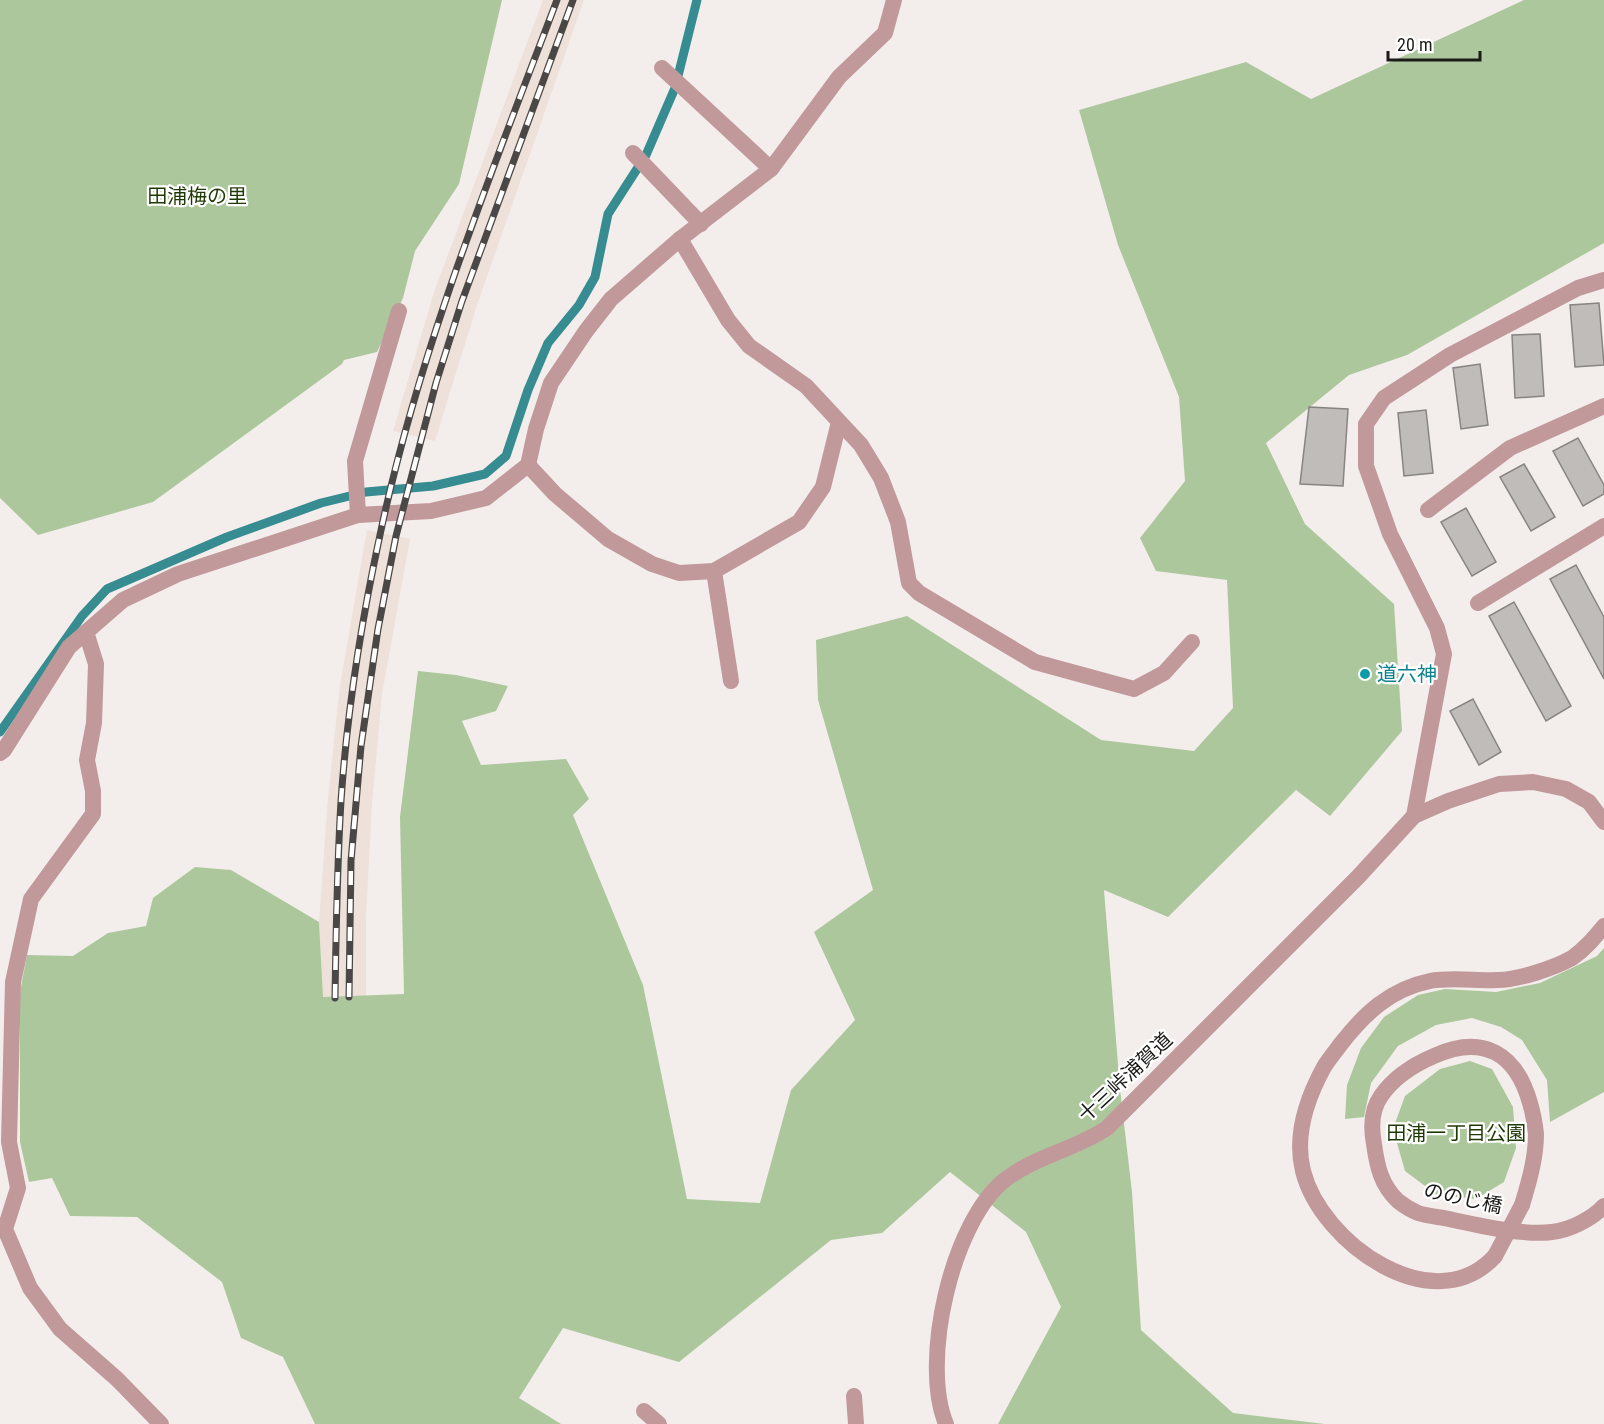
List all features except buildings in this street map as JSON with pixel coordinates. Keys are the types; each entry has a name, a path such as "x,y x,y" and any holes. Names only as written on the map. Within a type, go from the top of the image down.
{"street":[{"path":"0,753 69,647 123,600 178,574 358,515 431,511 486,498 528,465 536,429 551,384 611,299 680,239 771,169 839,78 885,33 894,0"},
{"path":"662,68 771,169"},
{"path":"633,153 700,224"},
{"path":"680,239 728,320 749,346 806,386 861,445 881,478 898,522 909,583 919,593 1035,662 1134,689 1164,673 1191,642"},
{"path":"1414,816 1444,654 1437,628 1390,534 1366,466 1366,424 1384,398 1450,355 1578,288 1604,280"},
{"path":"358,515 355,461 399,311"},
{"path":"1428,510 1510,448 1604,406"},
{"path":"528,465 555,494 608,538 652,564 679,573 714,571 799,522 823,487 839,422"},
{"path":"1478,603 1604,526"},
{"path":"714,571 731,681"},
{"path":"86,632 96,664 94,723 87,760 93,791 93,814 31,899 13,982 9,1142 18,1188 5,1228 30,1288 60,1329 117,1379 161,1424"},
{"path":"1414,816 1448,801 1499,784 1533,782 1566,789 1589,802 1604,822"},
{"name":"十三峠浦賀道","path":"946,1424 937,1392 937,1347 943,1308 960,1249 991,1191 1019,1170 1094,1137 1107,1128 1358,877 1414,816"},
{"name":"ののじ橋","path":"1604,926 1590,943 1571,958 1520,977 1502,980 1432,980 1386,998 1368,1012 1325,1065 1307,1102 1301,1128 1303,1171 1325,1217 1347,1239 1389,1269 1406,1276 1447,1281 1466,1277 1484,1267 1495,1256 1522,1205 1530,1179 1536,1132 1526,1089 1518,1073 1508,1059 1483,1047 1461,1047 1422,1061 1400,1075 1387,1087 1378,1100 1373,1115 1372,1135 1378,1173 1389,1190 1400,1202 1417,1212 1467,1223 1539,1233 1555,1232 1573,1226 1604,1206"},
{"path":"854,1396 856,1424"},
{"path":"644,1411 659,1424"}],"shaded area":[{"path":"543,0 584,0 477,305 435,441 393,431 434,292"},
{"path":"367,530 410,539 382,694 372,804 366,916 366,996 323,997 319,922 328,798 340,685"}],"green space":[{"name":"田浦梅の里","path":"0,0 502,0 459,184 415,251 403,298 377,352 344,360 342,364 153,502 38,535 0,498"},
{"path":"1524,0 1604,0 1604,243 1407,355 1349,375 1266,443 1305,524 1394,604 1402,731 1330,816 1296,790 1168,917 1104,890 1120,1089 1132,1192 1141,1330 1233,1413 1325,1424 998,1424 1061,1307 1026,1232 950,1172 882,1233 831,1240 679,1362 563,1328 519,1398 561,1424 315,1424 283,1357 241,1338 222,1282 137,1217 70,1216 52,1178 29,1182 20,1142 20,992 27,955 73,956 108,933 146,926 153,898 195,867 231,870 319,922 323,997 404,994 400,817 418,671 456,675 508,686 496,711 462,721 481,765 566,759 589,799 573,815 643,985 687,1199 760,1203 791,1090 855,1020 814,932 873,890 818,700 816,640 907,616 1101,740 1194,751 1233,708 1227,580 1156,571 1140,538 1185,481 1179,397 1118,245 1079,110 1246,62 1311,99"},
{"path":"1604,948 1604,1092 1550,1122 1547,1080 1522,1040 1501,1027 1472,1018 1436,1025 1398,1046 1371,1083 1364,1117 1345,1119 1347,1085 1361,1048 1384,1017 1418,995 1445,989 1496,992 1540,983 1597,956"},
{"name":"田浦一丁目公園","path":"1470,1061 1492,1069 1513,1107 1516,1148 1504,1182 1476,1199 1437,1195 1405,1171 1393,1129 1405,1096 1440,1069"}],"waterway":[{"path":"0,732 82,616 107,589 227,537 321,503 366,492 433,486 485,474 506,456 528,390 548,343 579,305 595,277 608,214 646,155 675,88 697,0"}],"railway":[{"path":"335,998 341,801 347,734 367,601 380,535 414,399 435,332 482,198 557,0"},
{"path":"349,997 351,861 361,746 378,629 396,536 436,383 462,301 573,0"}],"place":[{"name":"道六神","path":"1365,674"}]}
